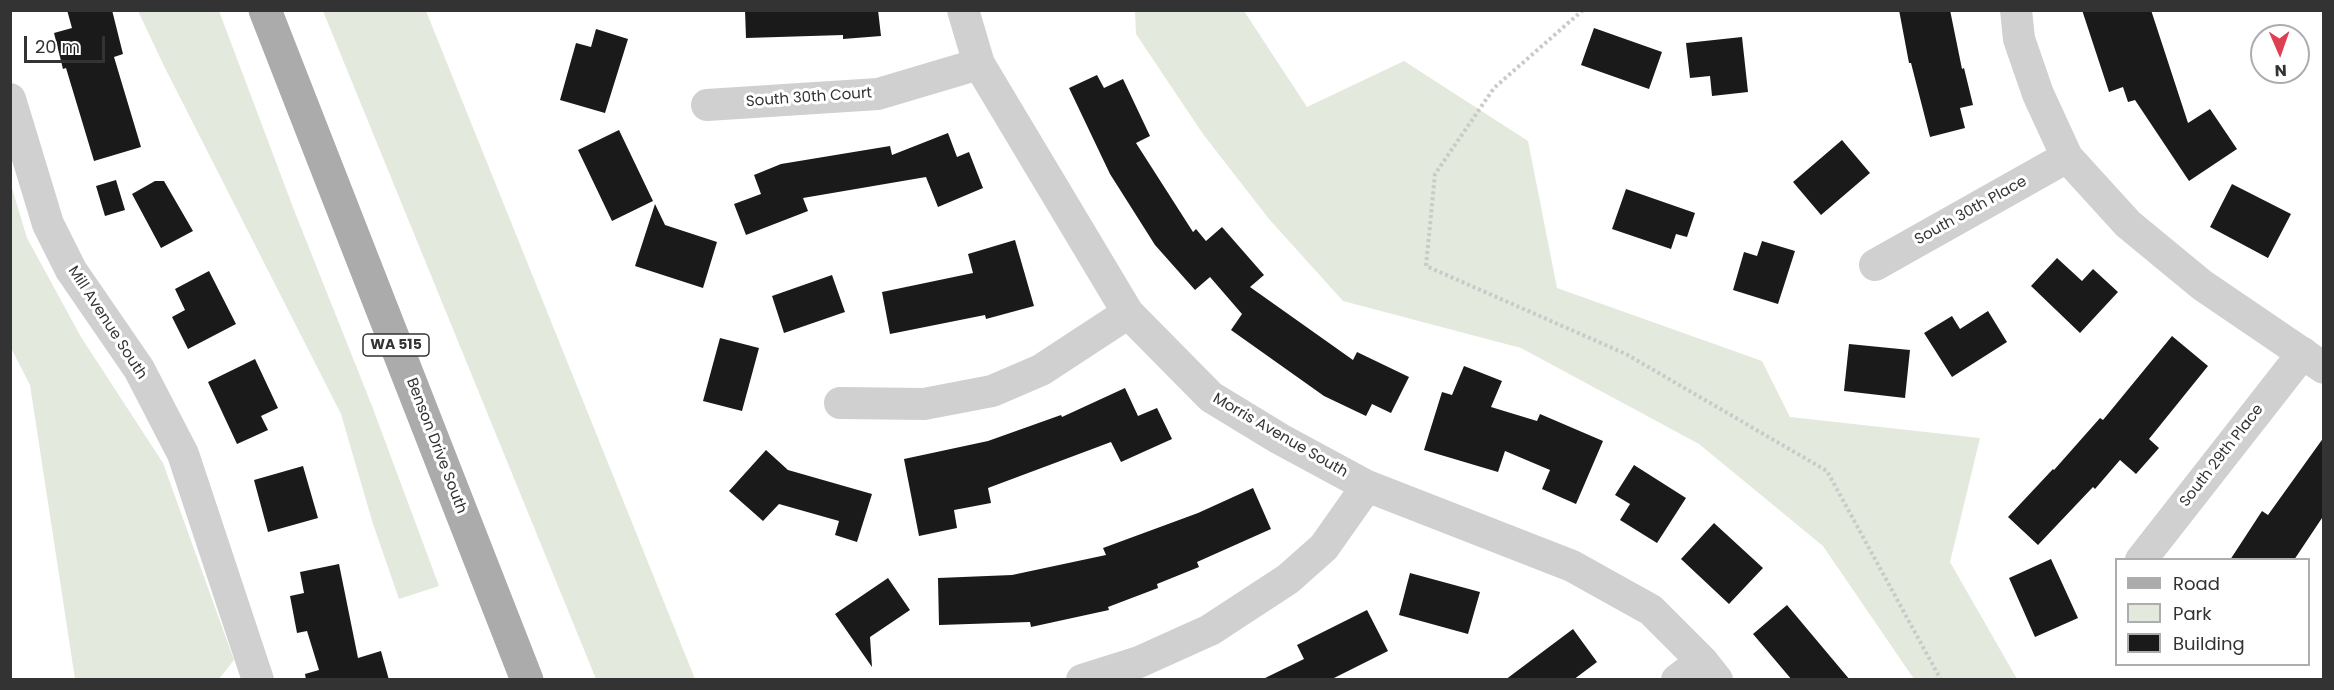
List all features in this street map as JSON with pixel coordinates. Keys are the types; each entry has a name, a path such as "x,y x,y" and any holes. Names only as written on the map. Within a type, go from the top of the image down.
{"main road":[{"name":"Benson Drive South","path":"265,10 527,680"}],"street":[{"name":"Morris Avenue South","path":"963,10 979,64 1128,314 1211,397 1280,439 1366,486 1572,566 1651,610 1699,673"},
{"path":"2016,10 2019,39 2038,94 2067,157 2128,224 2193,277 2313,361"},
{"name":"South 30th Court","path":"707,105 878,94 979,64"},
{"name":"Mill Avenue South","path":"10,99 48,224 71,270 139,369 183,454 258,680"},
{"name":"South 30th Place","path":"1875,265 2067,157"},
{"path":"840,403 924,404 992,391 1041,370 1128,314"},
{"name":"South 29th Place","path":"2143,558 2313,361"},
{"path":"1082,680 1139,663 1210,630 1288,579 1324,547 1366,486"}],"path":[{"path":"1582,10 1494,88 1435,174 1426,266 1626,354 1827,471 1941,680"}],"green space":[{"path":"138,11 219,11 439,586 399,599 373,524 341,414"},
{"path":"323,11 426,11 695,679 596,679"},
{"path":"1135,11 1244,11 1307,107 1404,61 1528,141 1557,288 1762,361 1790,417 1980,438 1950,562 2017,679 1914,679 1823,546 1699,444 1521,348 1343,301 1269,219 1203,134 1136,34"},
{"path":"11,185 27,238 81,337 163,463 234,660 219,679 75,679 30,385 11,348"}],"building":[{"path":"67,10 112,10 123,54 114,57 141,147 94,161 66,68 63,69 54,33 72,28"},
{"path":"745,10 878,10 881,36 843,39 843,35 746,38"},
{"path":"1899,10 1950,10 1962,69 1964,68 1973,105 1960,108 1965,128 1930,137 1911,63 1909,63"},
{"path":"2082,10 2151,10 2188,123 2210,109 2237,149 2189,181 2135,100 2128,102 2123,87 2109,92"},
{"path":"1594,28 1662,52 1649,89 1581,65"},
{"path":"596,29 628,39 605,113 560,100 576,43 591,47"},
{"path":"1742,37 1748,92 1712,96 1710,76 1690,78 1686,43"},
{"path":"1097,75 1104,88 1123,79 1150,136 1136,143 1193,232 1196,229 1206,241 1222,227 1264,275 1250,287 1353,360 1357,352 1409,377 1391,413 1372,404 1366,416 1324,396 1231,330 1242,314 1210,277 1195,290 1155,245 1110,174 1069,88"},
{"path":"619,130 653,201 612,221 578,150"},
{"path":"948,133 957,157 969,152 983,188 938,207 926,177 803,198 808,211 746,235 734,204 761,194 754,175 781,164 890,146 892,155"},
{"path":"1842,140 1870,173 1821,215 1793,182"},
{"path":"116,180 125,210 105,216 96,186"},
{"path":"155,181 164,181 193,231 161,248 132,194"},
{"path":"2232,184 2291,214 2268,258 2210,227"},
{"path":"1626,189 1695,213 1687,237 1676,234 1671,249 1612,229"},
{"path":"655,204 665,225 717,242 703,288 635,266"},
{"path":"1015,240 1034,306 986,319 985,315 890,334 882,292 973,273 968,254"},
{"path":"1762,241 1795,251 1778,304 1733,290 1744,252 1757,256"},
{"path":"2057,258 2082,281 2093,269 2118,292 2080,333 2031,286"},
{"path":"209,271 236,324 188,349 172,317 185,310 175,289"},
{"path":"832,275 845,312 784,333 772,296"},
{"path":"1988,311 2007,342 1952,377 1924,333 1952,316 1960,329"},
{"path":"2172,336 2208,366 2149,439 2159,448 2136,474 2120,460 2095,489 2093,487 2038,545 2008,517 2100,418 2103,420"},
{"path":"720,338 759,348 742,411 703,401"},
{"path":"1849,344 1910,350 1905,398 1844,391"},
{"path":"255,359 278,408 261,416 268,430 237,444 208,382"},
{"path":"1464,366 1502,381 1491,407 1537,421 1540,414 1603,441 1576,504 1542,489 1550,470 1505,451 1498,472 1424,450 1442,392 1452,395"},
{"path":"1125,388 1138,416 1157,408 1172,439 1121,462 1111,442 988,488 991,503 954,510 957,528 919,536 904,459 988,441 1061,415 1062,417"},
{"path":"2324,437 2324,515 2295,558 2231,558 2262,511 2268,515"},
{"path":"766,450 788,470 872,494 857,542 835,535 839,521 779,504 763,521 729,491"},
{"path":"1634,465 1686,498 1657,543 1620,520 1630,504 1615,495"},
{"path":"303,466 318,518 268,532 254,480"},
{"path":"1253,488 1271,529 1197,562 1199,567 1157,584 1158,588 1108,607 1109,610 1031,627 1030,622 939,625 938,578 1012,575 1106,555 1103,548 1198,513"},
{"path":"1714,523 1763,568 1729,604 1681,559"},
{"path":"2051,559 2078,618 2035,637 2009,578"},
{"path":"339,564 358,658 381,651 389,680 306,680 305,674 319,670 307,631 297,633 290,596 304,593 300,572"},
{"path":"1410,573 1480,592 1468,634 1399,615"},
{"path":"888,578 910,610 870,637 872,667 835,614"},
{"path":"1787,605 1850,680 1792,680 1753,634"},
{"path":"1367,610 1388,651 1330,680 1261,680 1304,659 1297,645"},
{"path":"1573,629 1597,662 1573,680 1505,680"}]}
